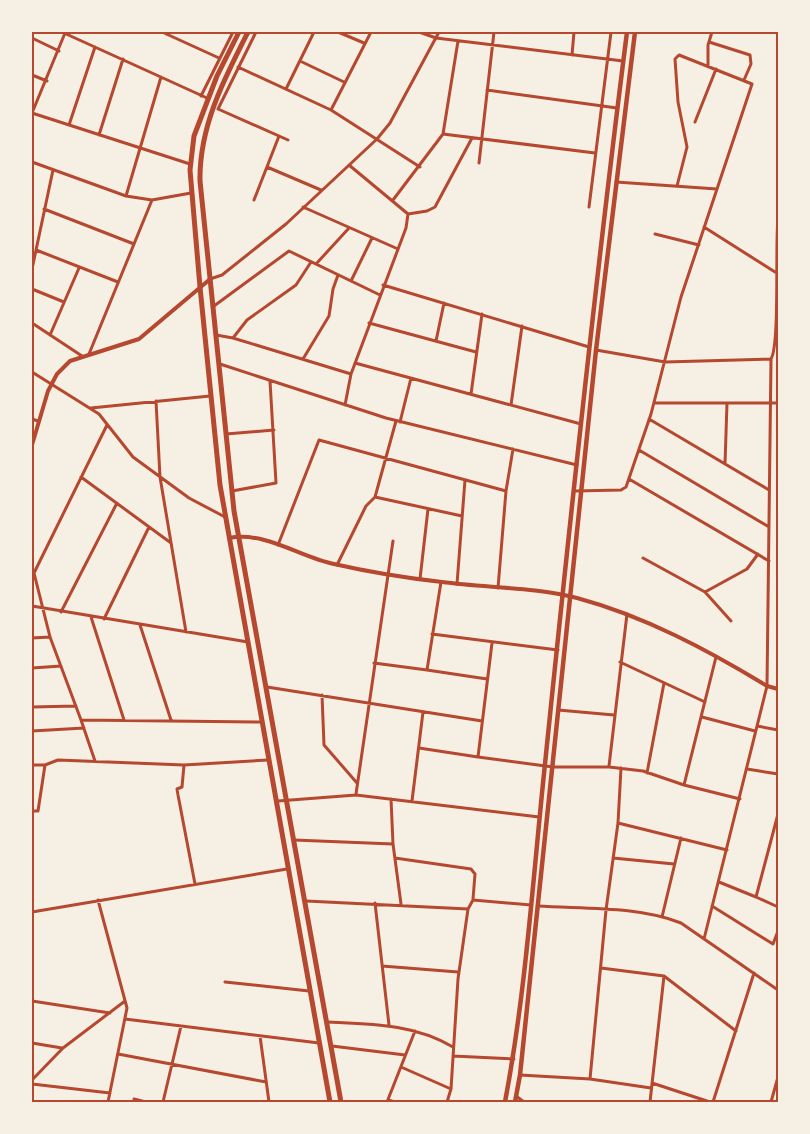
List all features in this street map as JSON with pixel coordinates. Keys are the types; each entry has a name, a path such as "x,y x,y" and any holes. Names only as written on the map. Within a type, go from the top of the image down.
{"main road":[{"path":"239,32 204,97 194,136 191,164 192,193 200,287 229,538 330,1102"},
{"path":"248,32 202,143 200,161 208,280 239,536 341,1102"},
{"path":"505,1102 514,1059 581,424 627,32"},
{"path":"516,1099 572,597 596,350 635,32"}],"street":[{"path":"191,164 32,114 33,107 47,81 65,32 204,97 219,58 233,32"},
{"path":"162,32 219,58"},
{"path":"172,37 175,32"},
{"path":"256,32 216,108 288,140"},
{"path":"286,90 314,32"},
{"path":"338,32 364,44"},
{"path":"331,110 371,32"},
{"path":"419,32 436,38 623,62"},
{"path":"32,446 38,421 51,384 57,374 70,361 128,345 140,339 208,280 222,275 321,191 377,139 390,123 440,32"},
{"path":"479,163 494,32"},
{"path":"572,55 574,32"},
{"path":"589,207 600,105 611,32"},
{"path":"708,66 709,42 712,32"},
{"path":"32,38 59,51"},
{"path":"393,200 420,167 442,134 458,41"},
{"path":"709,42 750,55 751,64 744,80"},
{"path":"68,125 95,47"},
{"path":"575,491 621,490 629,479 650,419 704,227 752,90 752,84 744,80 681,56 675,56 678,102 687,147 676,186"},
{"path":"99,135 123,59"},
{"path":"300,61 345,83"},
{"path":"238,67 331,110 420,167"},
{"path":"695,122 716,69"},
{"path":"32,75 47,81"},
{"path":"126,196 161,77"},
{"path":"487,90 617,108"},
{"path":"442,134 595,153"},
{"path":"254,200 279,136"},
{"path":"408,214 427,211 435,207 472,137"},
{"path":"32,162 126,196 152,200 192,193"},
{"path":"349,165 408,214"},
{"path":"267,167 321,191"},
{"path":"32,269 53,170"},
{"path":"616,182 717,189"},
{"path":"89,354 152,200"},
{"path":"303,207 398,249"},
{"path":"44,209 134,244"},
{"path":"345,405 351,374 398,249 408,214"},
{"path":"704,939 767,686 771,359 776,350 775,272 778,218"},
{"path":"704,227 775,272"},
{"path":"233,338 247,320 296,285 313,263 349,228"},
{"path":"656,234 699,245"},
{"path":"351,281 372,238"},
{"path":"36,250 118,282"},
{"path":"212,307 289,251 380,295"},
{"path":"50,335 80,267"},
{"path":"303,359 329,316 333,288 338,275"},
{"path":"383,285 590,348"},
{"path":"32,289 64,302"},
{"path":"436,341 444,303"},
{"path":"471,394 482,314"},
{"path":"32,323 82,356"},
{"path":"369,323 476,352"},
{"path":"511,405 522,326"},
{"path":"215,335 233,338 351,374"},
{"path":"596,350 665,362 771,359"},
{"path":"355,363 581,424"},
{"path":"218,364 398,421 577,465"},
{"path":"32,372 90,408 107,424 133,457 189,498 226,518"},
{"path":"337,565 366,506 375,496 384,457 411,378"},
{"path":"232,491 276,483 270,381"},
{"path":"90,408 212,395"},
{"path":"156,401 160,477 186,632"},
{"path":"654,403 778,403"},
{"path":"725,464 727,403"},
{"path":"32,419 38,421"},
{"path":"650,419 770,491"},
{"path":"95,761 50,637 34,573 107,424"},
{"path":"226,434 274,430"},
{"path":"278,545 319,440 506,491"},
{"path":"498,588 506,491 513,449"},
{"path":"639,450 770,527"},
{"path":"81,477 171,543"},
{"path":"629,479 769,561"},
{"path":"457,584 465,480"},
{"path":"375,496 462,516"},
{"path":"61,612 117,503"},
{"path":"420,579 428,508"},
{"path":"104,619 149,527"},
{"path":"229,538 239,536 278,545 337,565 389,574 572,597 627,613 716,657 767,686 778,689"},
{"path":"356,795 393,541"},
{"path":"705,592 747,569 758,555"},
{"path":"643,558 705,592 730,621"},
{"path":"427,669 441,582"},
{"path":"32,606 248,642"},
{"path":"609,767 627,613"},
{"path":"91,616 124,720"},
{"path":"140,625 171,721"},
{"path":"432,634 558,650"},
{"path":"32,638 50,637"},
{"path":"478,757 492,643"},
{"path":"684,786 716,657"},
{"path":"620,662 706,702"},
{"path":"374,663 488,679"},
{"path":"32,668 61,666"},
{"path":"647,772 664,683"},
{"path":"265,686 483,721"},
{"path":"322,695 324,745 357,783"},
{"path":"32,708 76,706"},
{"path":"558,710 614,715"},
{"path":"412,801 423,712"},
{"path":"702,717 756,732"},
{"path":"81,720 262,722"},
{"path":"757,726 778,729"},
{"path":"32,731 84,728"},
{"path":"419,748 553,767 609,767 647,772 684,786 740,800"},
{"path":"32,765 45,765 58,760 184,765 268,760"},
{"path":"32,811 38,811 45,765"},
{"path":"184,765 182,787 177,789 195,885"},
{"path":"590,1078 606,910 618,823 621,768"},
{"path":"747,769 778,774"},
{"path":"276,801 356,795 541,817"},
{"path":"391,799 393,844 401,904"},
{"path":"756,897 778,814"},
{"path":"618,823 727,850"},
{"path":"662,917 681,838"},
{"path":"293,840 393,844"},
{"path":"395,858 471,869 475,874 473,900 468,909 459,972 451,1089 447,1102"},
{"path":"613,858 675,864"},
{"path":"32,912 288,868"},
{"path":"719,882 778,907"},
{"path":"99,900 125,1001 124,1019 108,1102"},
{"path":"473,900 531,905"},
{"path":"304,901 468,909"},
{"path":"375,903 389,1025"},
{"path":"538,906 606,910 662,917 681,923 778,990"},
{"path":"712,906 773,944 778,931"},
{"path":"382,966 459,972"},
{"path":"601,968 664,976 736,1032"},
{"path":"652,1083 712,1102 754,973"},
{"path":"650,1102 664,976"},
{"path":"225,982 310,992"},
{"path":"32,1001 110,1013"},
{"path":"32,1082 63,1048 125,1001"},
{"path":"124,1019 320,1043"},
{"path":"326,1022 389,1025 434,1035 453,1047"},
{"path":"163,1102 181,1026"},
{"path":"394,1102 387,1101 415,1031"},
{"path":"260,1036 269,1102"},
{"path":"32,1043 63,1048"},
{"path":"330,1046 405,1055"},
{"path":"118,1054 266,1082"},
{"path":"453,1056 514,1059"},
{"path":"401,1067 451,1089"},
{"path":"520,1075 590,1078 651,1088"},
{"path":"771,1102 778,1077"},
{"path":"32,1082 110,1093"},
{"path":"516,1099 524,1102"},
{"path":"134,1100 146,1102"}]}
